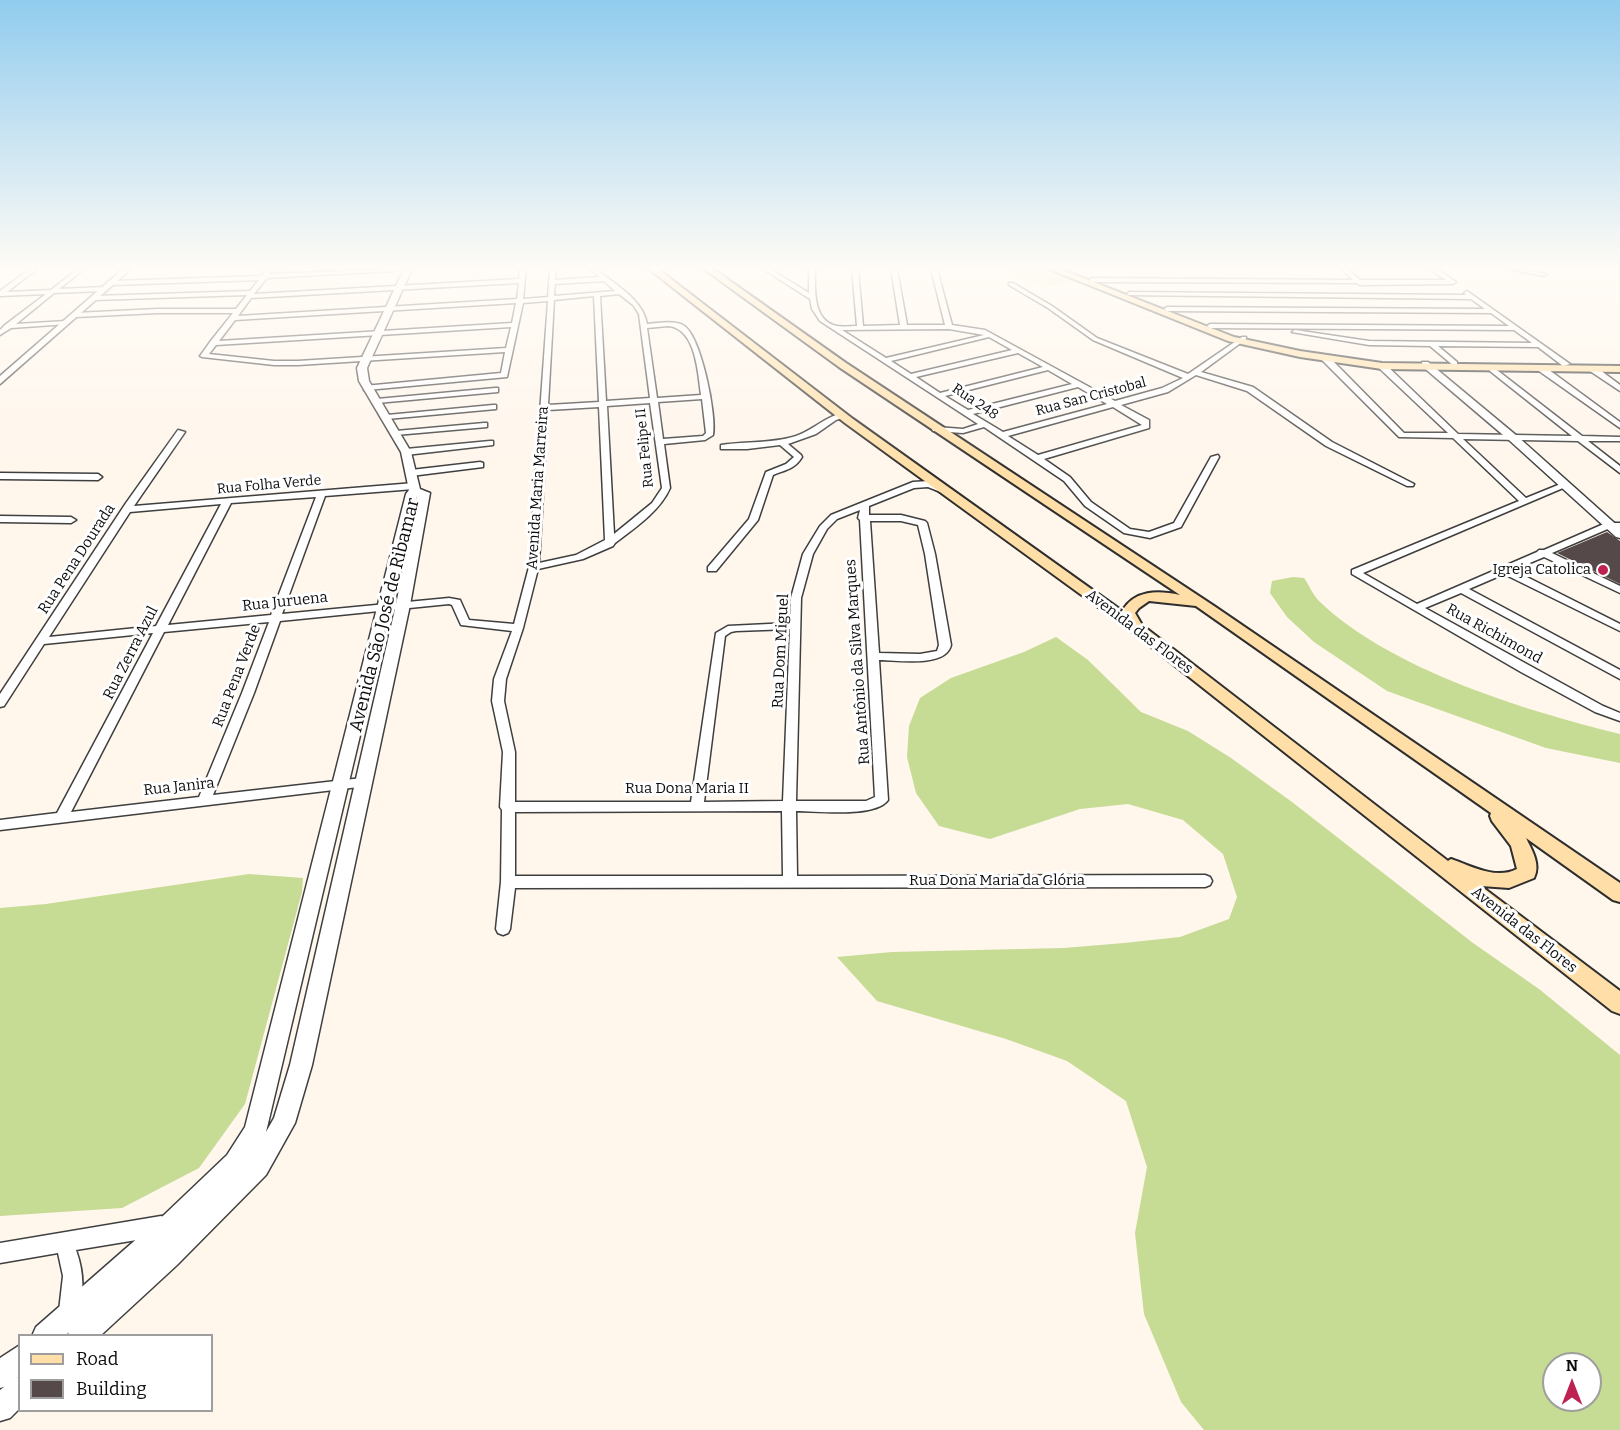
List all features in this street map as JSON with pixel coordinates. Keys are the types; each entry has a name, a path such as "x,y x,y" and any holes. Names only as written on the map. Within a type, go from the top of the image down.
{"main road":[{"name":"Avenida das Flores","path":"739,336 914,468 1137,628 1620,1004"},
{"path":"798,336 936,429 961,437 1070,515 1620,894"},
{"path":"1232,336 1325,358 1382,366 1620,364"},
{"path":"1233,336 1332,356 1434,366 1493,369 1620,369"},
{"path":"1137,628 1128,613 1132,604 1140,598 1157,596 1202,605"},
{"path":"1431,858 1482,879 1498,881 1519,879 1527,873 1527,858 1517,839 1488,802"}],"street":[{"path":"0,381 52,336"},
{"path":"218,336 204,354 213,358 274,363 364,360 509,350"},
{"path":"212,343 333,336"},
{"path":"377,336 364,360 362,376 406,452 413,483"},
{"path":"367,388 495,378 505,374 512,336"},
{"name":"Avenida Maria Marreira","path":"503,929 508,882 508,752 498,701 500,679 518,628 534,567 548,336"},
{"path":"599,336 610,544"},
{"name":"Rua Felipe II","path":"534,567 592,554 610,544 663,496 666,488 646,336"},
{"path":"659,442 701,439 708,436 705,397 689,336"},
{"name":"Rua 248","path":"847,336 1037,458 1067,479 1088,504 1127,531 1150,535 1178,525 1215,457"},
{"path":"886,360 988,336"},
{"path":"992,336 1117,403 1146,422 1146,426 1141,428 1037,458"},
{"path":"1090,336 1191,374 1250,389 1329,444 1410,484"},
{"path":"1318,336 1338,340 1432,344 1539,345"},
{"path":"1422,336 1454,364"},
{"path":"1526,336 1566,364"},
{"name":"Rua San Cristobal","path":"1002,435 1156,394 1191,374 1241,339"},
{"path":"912,376 1018,351"},
{"path":"1325,358 1402,435 1620,439"},
{"path":"1382,366 1524,501 1566,485"},
{"path":"1434,366 1519,436 1616,524 1620,534"},
{"path":"940,395 1050,368"},
{"path":"1493,369 1620,470"},
{"path":"1542,369 1620,426"},
{"path":"1593,369 1620,389"},
{"path":"966,413 1081,384"},
{"path":"377,401 495,390"},
{"path":"543,408 705,397"},
{"path":"387,417 493,407"},
{"path":"724,447 750,448 781,442 814,431 830,418 842,415"},
{"path":"396,434 484,425"},
{"path":"961,437 983,425"},
{"name":"Rua Pena Dourada","path":"0,704 127,509 181,432"},
{"path":"1519,436 1566,485 1616,524"},
{"path":"712,569 753,520 769,474 792,465 797,460 798,457 781,442"},
{"path":"406,452 490,443"},
{"name":"Rua Folha Verde","path":"127,509 321,494 413,483 480,465"},
{"path":"913,485 920,477 914,468"},
{"path":"0,476 98,477"},
{"name":"Avenida São José de Ribamar","path":"46,1334 68,1315 117,1287 238,1188 258,1167 278,1137 289,1109 301,1065 363,783 395,606 413,483"},
{"path":"913,485 929,484 953,495"},
{"name":"Rua Dom Miguel","path":"790,881 789,806 796,598 801,574 808,554 823,528 834,517 863,512 913,485"},
{"name":"Rua Pena Verde","path":"204,801 276,618 321,494"},
{"name":"Rua Richimond","path":"1524,501 1356,572 1599,709 1620,717"},
{"name":"Rua Zerra Azul","path":"62,818 227,502"},
{"path":"863,512 922,523 930,554 945,645 944,651 939,655 875,656"},
{"name":"Rua Antônio da Silva Marques","path":"863,512 875,656 882,794 880,800 867,806"},
{"path":"0,519 70,520"},
{"path":"1417,608 1542,552 1616,524"},
{"path":"1542,552 1620,590"},
{"path":"1504,570 1620,628"},
{"path":"1461,589 1620,675"},
{"name":"Rua Juruena","path":"41,641 456,602 465,623 518,628"},
{"name":"Avenida São José de Ribamar","path":"81,1334 117,1287 172,1223 236,1163 255,1132 342,785 395,606"},
{"path":"697,806 720,635 728,629 736,628 796,626"},
{"name":"Rua Janira","path":"0,825 363,783"},
{"name":"Rua Dona Maria II","path":"507,807 867,806"},
{"path":"508,882 790,881"},
{"name":"Rua Dona Maria da Glória","path":"790,881 1205,881"},
{"path":"0,1253 146,1230 172,1223"},
{"path":"63,1242 72,1262 74,1275 68,1315"},
{"path":"0,1375 18,1360"},
{"path":"0,1408 18,1392"}],"green space":[{"path":"1293,577 1304,578 1319,601 1348,625 1382,647 1420,667 1502,700 1620,734 1620,763 1546,748 1387,691 1314,642 1287,617 1270,593 1272,581"},
{"path":"1056,637 1088,660 1141,712 1188,731 1231,758 1292,802 1473,943 1539,989 1620,1055 1620,1430 1204,1430 1181,1402 1144,1314 1135,1233 1147,1167 1126,1101 1067,1061 1006,1039 877,1001 837,957 892,952 1064,948 1180,937 1229,919 1237,897 1223,854 1183,820 1128,804 1080,809 990,839 939,826 916,793 907,757 909,726 920,698 951,678 1024,652"},
{"path":"249,874 303,878 302,892 245,1104 199,1168 122,1208 0,1216 0,908 46,904"}],"building":[{"name":"Igreja Catolica","path":"1607,532 1620,541 1620,584 1557,553"}],"place":[{"name":"Igreja Catolica","path":"1603,570"}]}
